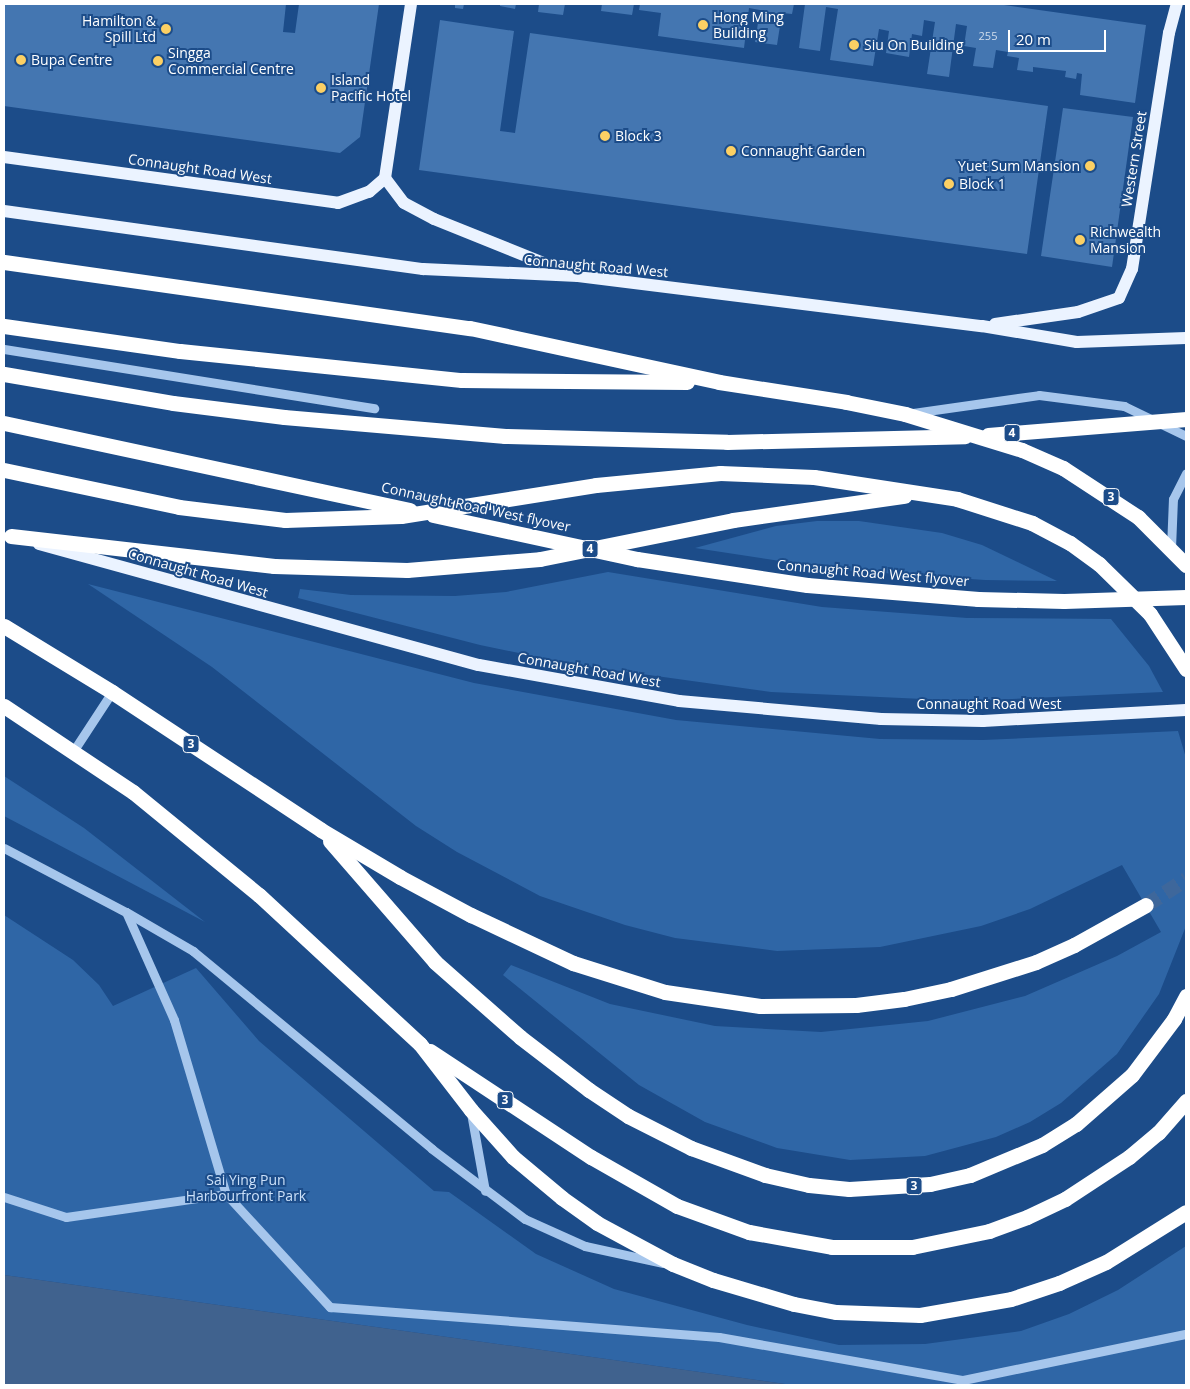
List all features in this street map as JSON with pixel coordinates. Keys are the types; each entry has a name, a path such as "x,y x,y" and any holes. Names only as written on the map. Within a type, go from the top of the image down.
{"highway":[{"path":"4,262 470,328 719,382"},
{"path":"4,326 180,351 462,380 719,382"},
{"name":"4","path":"4,374 174,403 293,418 505,436 616,441 867,440 996,434 1186,419"},
{"name":"3","path":"719,382 846,402 905,414 1022,450 1063,468 1138,517 1186,565"},
{"name":"Connaught Road West flyover","path":"4,423 637,559 722,574 826,587 978,599 1064,601 1186,597"},
{"path":"4,470 114,494 238,516 286,520 401,516 596,485 720,473 814,477 921,494 992,508 1070,542 1132,594 1166,635 1186,669"},
{"path":"8,536 274,566 407,570 540,559 770,514 921,494"},
{"name":"3","path":"4,626 112,692 321,830 440,899 573,963 665,992 760,1006 856,1005 951,989 1051,955 1146,906"},
{"name":"3","path":"4,706 74,750 133,792 259,895 420,1044 590,1157 677,1206 749,1232 832,1247 912,1247 970,1236 1027,1217 1098,1180 1158,1132 1186,1101"},
{"name":"3","path":"321,830 435,962 520,1037 590,1090 628,1116 691,1148 765,1175 809,1185 865,1189 930,1184 970,1175 1042,1145 1076,1124 1132,1075 1174,1019 1186,996"},
{"name":"3","path":"420,1044 471,1110 513,1158 562,1198 597,1223 673,1264 713,1280 794,1304 836,1312 920,1315 1003,1301 1059,1283 1106,1262 1186,1212"}],"main road":[{"path":"411,4 385,178 404,202 434,219 578,276"},
{"name":"Western Street","path":"982,326 1078,312 1119,298 1132,269 1169,33 1177,4"},
{"name":"Connaught Road West","path":"4,157 338,203 369,192 385,178"},
{"name":"Connaught Road West","path":"4,211 422,269 578,276 982,326 1077,342 1186,338"},
{"name":"Connaught Road West","path":"8,536 479,665 578,685 779,712 982,721 1186,710"}],"street":[{"path":"4,349 374,408"},
{"path":"905,414 1039,395 1124,406 1186,436"},
{"path":"1171,548 1173,499 1186,473"},
{"path":"74,750 112,692"},
{"path":"4,848 126,912 193,951 273,1020 485,1191 525,1219 585,1246 614,1255 673,1264"},
{"path":"126,912 174,1020 226,1194 330,1307 719,1337 963,1380 1186,1334"},
{"path":"471,1110 485,1191"},
{"path":"4,1197 66,1217 226,1194"}],"green space":[{"path":"817,521 859,521 942,533 982,545 1057,581 985,580 840,570 695,548 776,526"},
{"path":"608,572 822,607 967,618 1111,619 1149,666 1163,692 967,701 771,692 577,665 480,645 298,598 300,589 351,595 455,596 506,592"},
{"path":"88,584 474,683 676,720 880,739 983,740 1178,731 1186,758 1186,926 1159,994 1117,1054 1061,1103 1030,1122 996,1137 925,1156 850,1160 777,1148 705,1122 639,1085 503,975 511,965 610,1004 715,1026 821,1032 928,1021 1025,996 1117,956 1161,932 1122,865 1030,909 981,926 880,947 777,951 675,938 625,925 540,896 457,852 416,826 212,667"},
{"path":"4,776 84,828 205,922 4,816"},
{"name":"Sai Ying Pun Harbourfront Park","path":"4,915 73,960 99,985 113,1006 196,968 259,1041 434,1191 449,1192 536,1254 614,1289 747,1325 839,1345 925,1344 1021,1331 1069,1314 1118,1290 1186,1246 1186,1385 792,1385 4,1275"}],"shaded area":[{"path":"4,1275 792,1385 4,1385"}],"building":[{"name":"Singga Commercial Centre","path":"4,4 286,4 283,32 295,33 299,4 379,4 360,137 340,153 4,106"},
{"path":"455,4 464,4 463,9 455,8"},
{"path":"500,4 516,4 515,9 500,6"},
{"path":"539,4 565,4 563,15 538,12"},
{"path":"602,4 634,4 632,15 601,11"},
{"name":"Hong Ming Building","path":"640,4 794,4 792,14 782,13 777,45 755,42 760,10 749,8 744,48 658,36 661,13 639,10"},
{"path":"805,4 997,4 1146,25 1135,103 1080,95 1082,74 1077,73 1076,79 1065,77 1066,71 1033,67 1033,72 1017,70 1019,58 1007,56 1008,52 996,50 993,68 973,66 976,48 964,46 967,26 956,24 949,77 927,74 935,22 924,20 922,36 912,34 909,57 886,53 889,31 879,29 873,66 830,60 838,9 826,7 820,51 799,48"},
{"name":"Connaught Garden","path":"440,20 514,31 500,131 515,133 530,33 1048,106 1027,254 419,170"},
{"name":"Yuet Sum Mansion","path":"1063,108 1133,117 1112,267 1041,256"}],"tunnel":[{"path":"1146,905 1186,879"}],"place":[{"name":"Hong Ming Building","path":"703,25"},
{"name":"Hamilton & Spill Ltd","path":"166,29"},
{"name":"Siu On Building","path":"854,45"},
{"name":"Bupa Centre","path":"21,60"},
{"name":"Singga Commercial Centre","path":"158,61"},
{"name":"Island Pacific Hotel","path":"321,88"},
{"name":"Block 3","path":"605,136"},
{"name":"Connaught Garden","path":"731,151"},
{"name":"Yuet Sum Mansion","path":"1090,166"},
{"name":"Block 1","path":"949,184"},
{"name":"Richwealth Mansion","path":"1080,240"}]}
